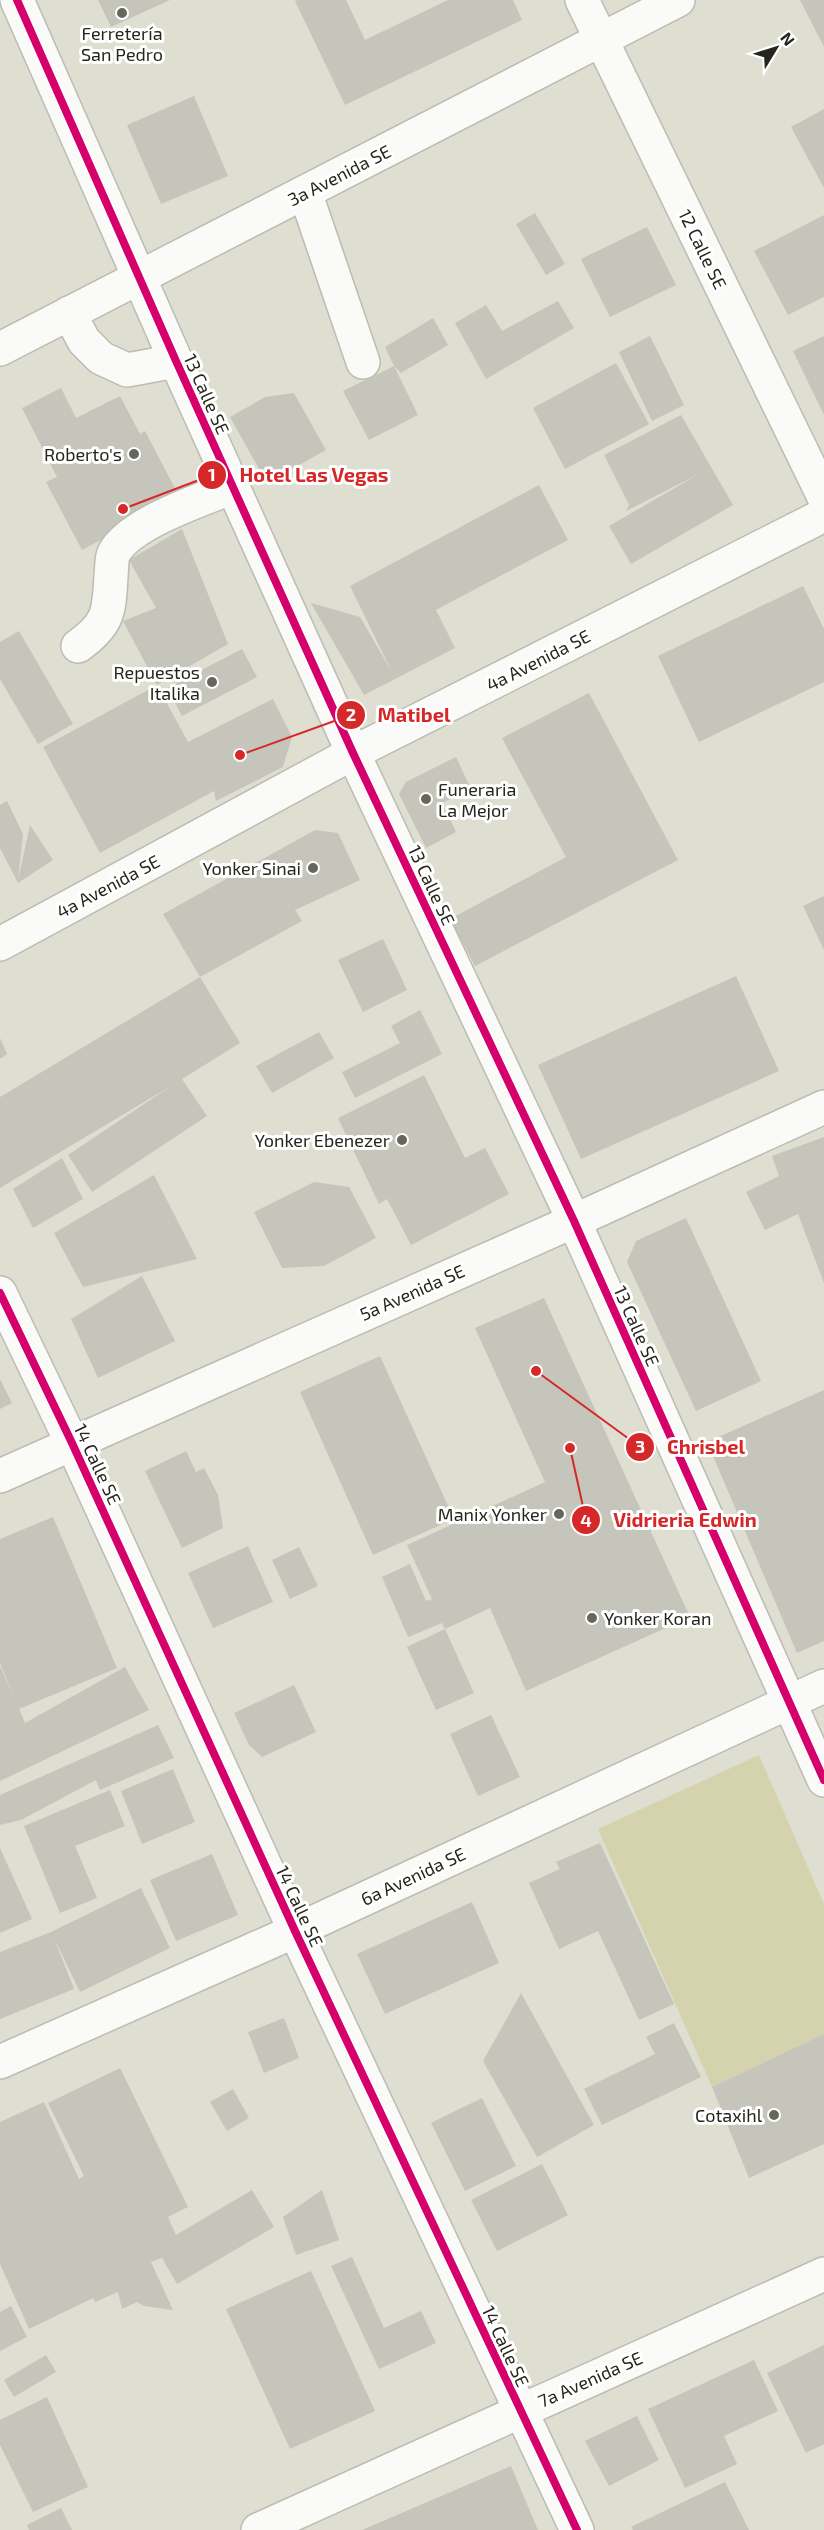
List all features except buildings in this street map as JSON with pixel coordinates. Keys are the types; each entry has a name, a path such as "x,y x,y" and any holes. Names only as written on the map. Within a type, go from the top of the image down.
{"street":[{"name":"13 Calle SE","path":"17,0 232,487 353,753 574,1221 824,1780"},
{"name":"12 Calle SE","path":"582,0 824,497"},
{"name":"3a Avenida SE","path":"0,349 678,0"},
{"path":"305,192 363,362"},
{"path":"69,313 84,341 101,358 118,366 127,370 176,361"},
{"path":"78,646 96,634 104,623 109,606 112,555 125,538 186,506 232,487"},
{"name":"4a Avenida SE","path":"0,944 353,753 824,515"},
{"name":"5a Avenida SE","path":"0,1476 574,1221 824,1107"},
{"name":"14 Calle SE","path":"0,1293 72,1443 295,1931 577,2530"},
{"name":"6a Avenida SE","path":"0,2062 295,1931 824,1686"},
{"name":"7a Avenida SE","path":"258,2530 824,2274"}],"shaded area":[{"path":"759,1755 824,1904 824,2034 712,2087 598,1829"}],"cycle path":[{"path":"17,0 176,361 353,753 574,1221 824,1780"},
{"path":"0,1293 72,1443 295,1931 577,2530"}],"place":[{"name":"Ferretería San Pedro","path":"122,13"},
{"name":"Roberto's","path":"134,454"},
{"name":"Hotel Las Vegas","path":"123,509"},
{"name":"Repuestos Italika","path":"212,682"},
{"name":"Matibel","path":"240,755"},
{"name":"Funeraria La Mejor","path":"426,799"},
{"name":"Yonker Sinai","path":"313,868"},
{"name":"Yonker Ebenezer","path":"402,1140"},
{"name":"Chrisbel","path":"536,1371"},
{"name":"Vidrieria Edwin","path":"570,1448"},
{"name":"Manix Yonker","path":"559,1514"},
{"name":"Yonker Koran","path":"592,1618"},
{"name":"Cotaxihl","path":"774,2115"}]}
